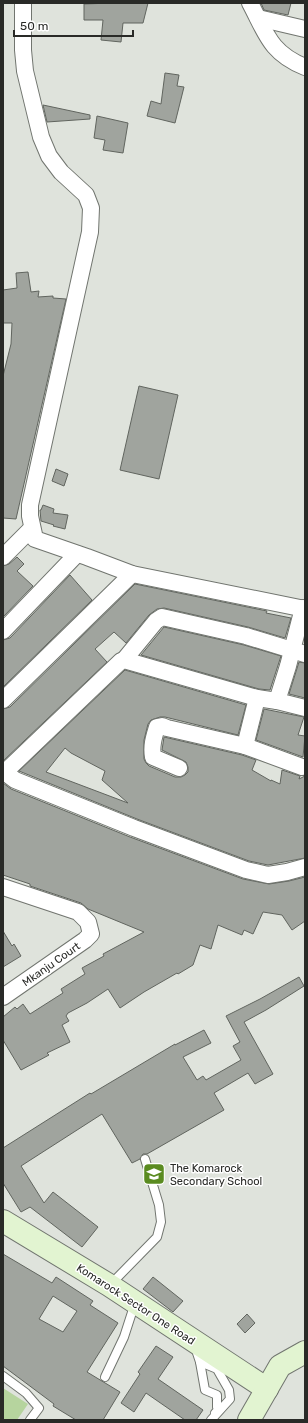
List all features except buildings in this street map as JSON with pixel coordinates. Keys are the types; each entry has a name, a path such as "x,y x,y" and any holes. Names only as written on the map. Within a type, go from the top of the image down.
{"main road":[{"name":"Komarock Sector One Road","path":"3,1220 135,1302 267,1389"},
{"path":"249,1420 280,1366 305,1352"}],"street":[{"path":"23,3 23,50 25,71 41,137 48,156 61,172 86,195 92,208 90,232 30,505 30,516 35,539 132,574 304,608 299,652 277,701"},
{"path":"250,3 268,38 278,51 305,67"},
{"path":"258,18 305,29"},
{"path":"3,557 32,528"},
{"path":"3,631 77,554"},
{"path":"3,700 132,574"},
{"path":"299,652 246,636 162,617 156,621 124,660 4,772 15,780 134,828 246,870 268,875 305,867"},
{"path":"124,660 257,698 305,708"},
{"path":"245,746 257,698"},
{"path":"179,768 153,757 153,739 158,727 162,726 245,746 302,767"},
{"name":"Mkanju Court","path":"3,887 78,912 88,922 91,934 85,940 3,997"}],"lane":[{"path":"109,1286 157,1237 161,1222 159,1205 145,1159"},
{"path":"105,1377 124,1337 135,1302"},
{"path":"192,1340 200,1362 205,1390 217,1395 218,1410 207,1420"},
{"path":"200,1362 217,1369 229,1390 230,1399 211,1420"},
{"path":"3,1376 26,1393 39,1408 30,1420"}],"green space":[{"path":"3,1388 28,1404 17,1420 3,1420"}],"place":[{"name":"The Komarock Secondary School","path":"154,1174"}]}
